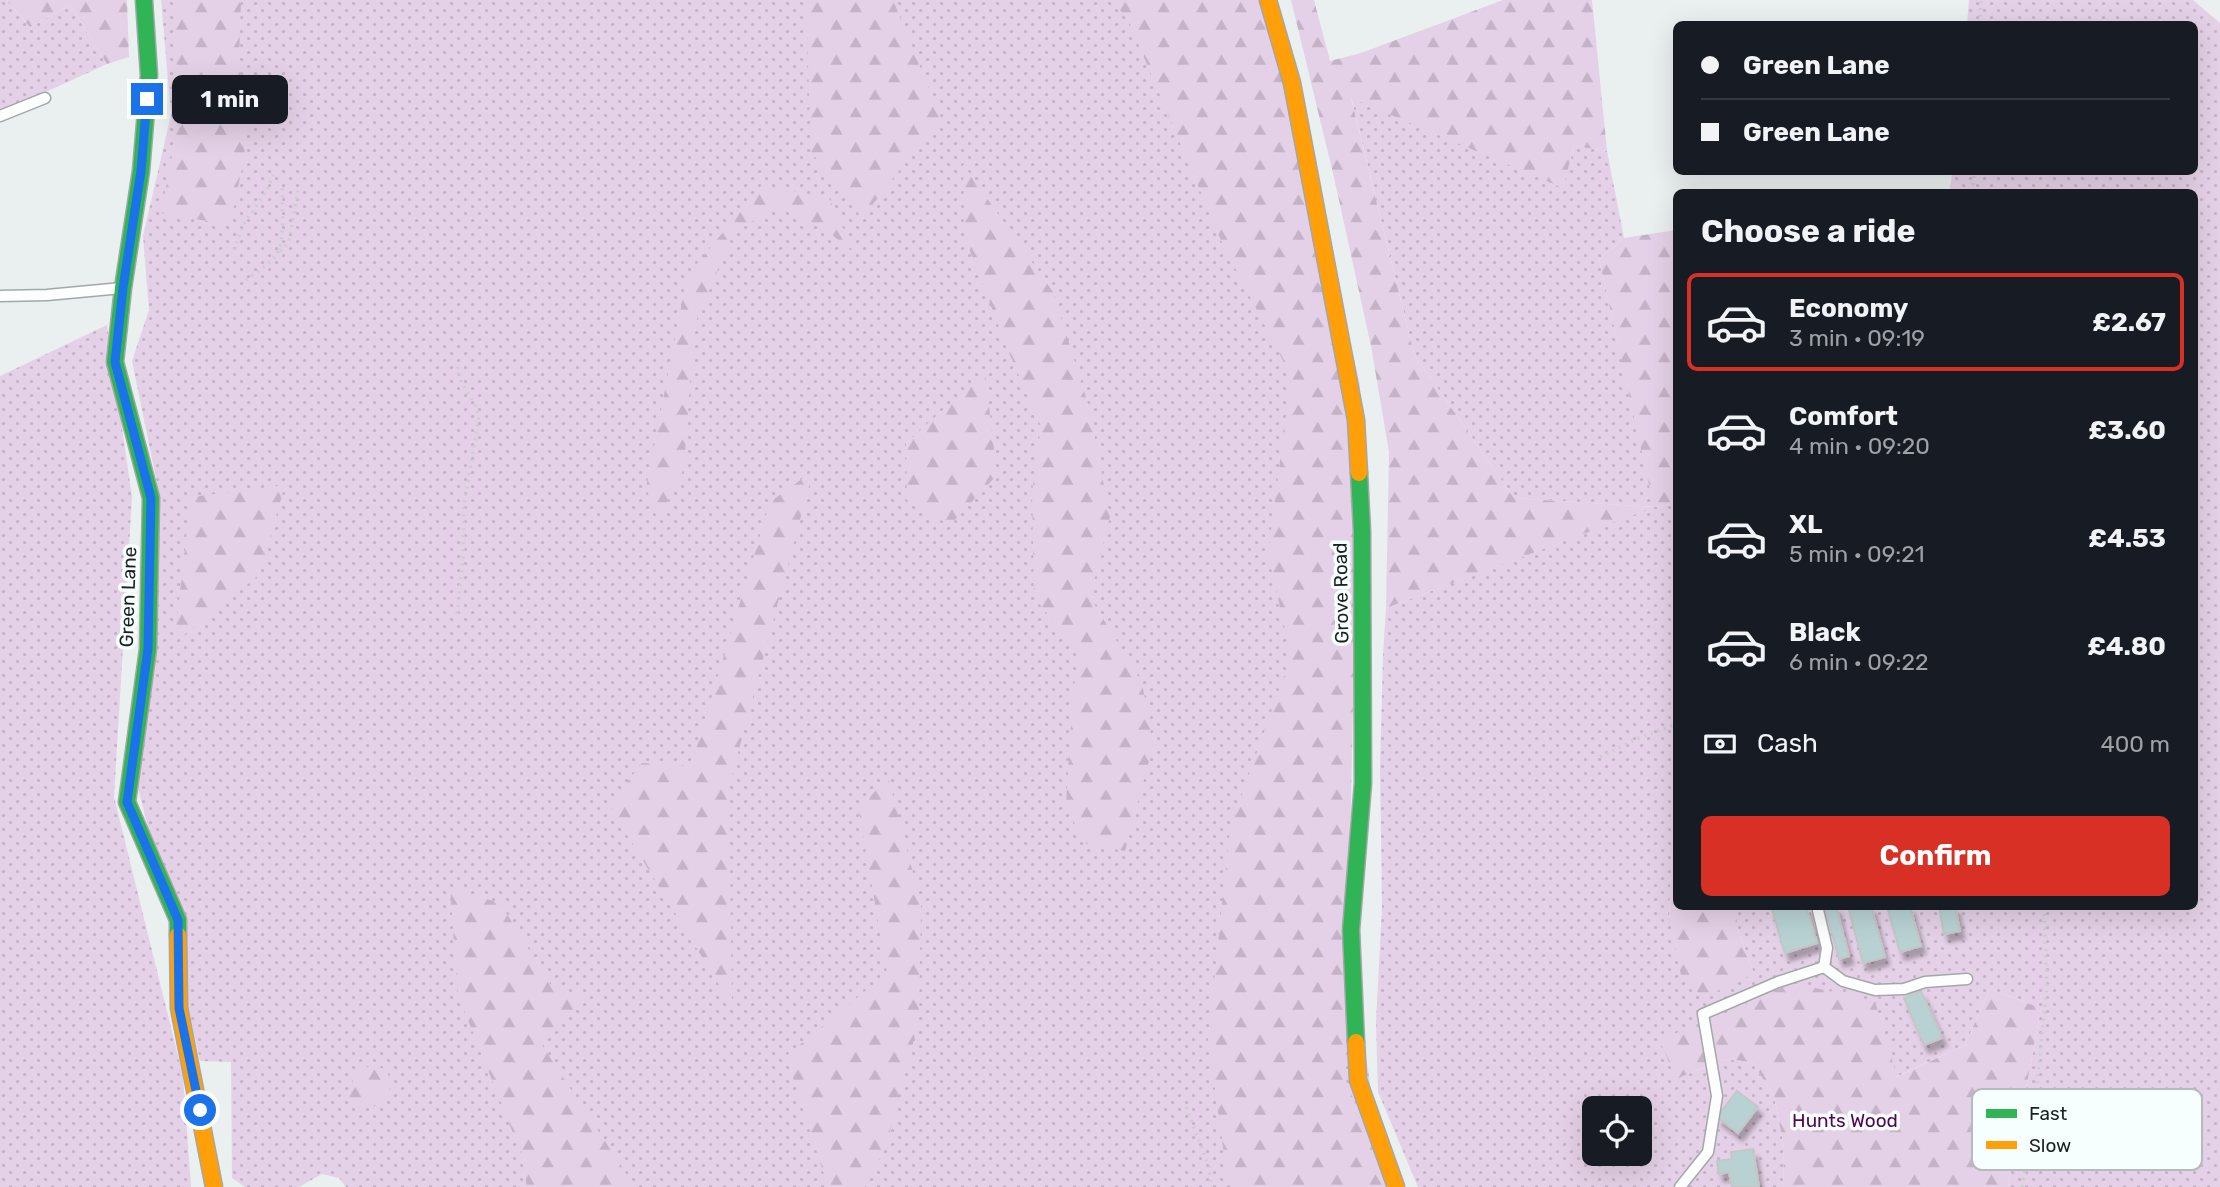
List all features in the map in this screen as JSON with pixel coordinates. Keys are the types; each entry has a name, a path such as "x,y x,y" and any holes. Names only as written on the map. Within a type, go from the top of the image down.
{"street":[{"name":"Green Lane","path":"144,0 149,75 141,171 115,362 151,498 148,649 127,802 178,920 179,1008 214,1187"},
{"name":"Grove Road","path":"1268,0 1292,83 1356,420 1362,531 1363,783 1351,930 1358,1080 1396,1187"}],"lane":[{"path":"0,116 45,98"},
{"path":"0,296 123,288"},
{"path":"1818,910 1827,948 1824,967"},
{"path":"1824,967 1843,981 1875,990 1904,989 1925,982 1967,979"},
{"path":"1680,1187 1708,1152 1717,1097 1703,1014 1778,982 1824,967"}],"path":[{"path":"1980,21 1981,0"},
{"path":"234,250 243,225 266,192 273,175"},
{"path":"277,254 281,247 283,227 280,201 283,183"},
{"path":"246,280 289,242 298,191"},
{"path":"457,366 460,380 477,405 479,416 464,506 457,614"},
{"path":"1600,757 1673,725"},
{"path":"2037,1089 2048,986 2044,910"},
{"path":"1186,1107 1209,1167 1211,1187"}],"green space":[{"path":"0,0 6,0 30,27 70,5 107,64 0,113"},
{"path":"6,0 127,0 129,57 107,64 70,5 30,27"},
{"path":"161,0 1271,0 1347,914 1384,1187 346,1187 339,1178 322,1174 299,1187 245,1187 232,1178 231,1062 200,1061 136,780 160,498 132,361 149,310 143,236 171,115"},
{"path":"173,0 241,0 239,58 245,154 230,225 161,213 179,119"},
{"path":"806,0 893,0 941,118 862,218 811,152"},
{"path":"1109,0 1271,0 1360,385 1345,1078 1388,1187 1233,1187 1227,1176 1208,1039 1230,828 1291,656 1268,554 1291,376 1223,245 1127,17"},
{"path":"1291,0 1314,0 1330,61 1361,53 1503,0 1592,0 1607,151 1574,146 1563,188 1351,98 1414,354 1514,498 1654,507 1599,259 1624,238 1673,230 1673,504 1655,507 1386,608 1389,452 1371,346"},
{"path":"1969,0 2193,0 2220,23 2220,1187 2008,1187 2011,1170 2202,1170 2202,1089 2026,1089 2041,1008 1990,989 1965,1045 1896,1077 1792,984 1676,1079 1725,1059 1752,1062 1774,1096 1784,1147 1783,1187 1418,1187 1378,1092 1376,1021 1382,906 1380,768 1386,608 1653,507 1514,498 1414,354 1351,97 1563,187 1574,146 1607,151 1624,238 1599,259 1655,507 1673,504 1673,850 1669,918 1754,974 1737,927 1738,910 2198,910 2198,189 1950,189 1952,175 2198,175 2198,21 1967,21"},
{"path":"963,164 1053,292 1089,407 1110,517 1090,597 1142,683 1153,746 1125,851 1083,843 1066,803 1078,653 1034,597 1032,492 1041,426 1007,348 965,238"},
{"path":"762,185 829,198 853,250 826,231 776,206 733,234 694,326 684,469 658,520 646,488 687,276"},
{"path":"107,325 132,497 114,797 183,1076 191,1187 0,1187 0,376"},
{"path":"985,372 997,475 950,525 907,501 906,443"},
{"path":"813,471 729,787 732,1006 609,805 642,763 691,766 770,502"},
{"path":"285,485 259,575 174,643 191,497"},
{"path":"889,780 921,904 919,1020 886,1147 865,1187 828,1187 786,1056 887,973 858,806"},
{"path":"1672,850 1673,910 1738,910 1737,927 1754,974 1704,997 1682,980 1669,918"},
{"path":"450,888 500,903 551,985 587,999 540,1042 635,1187 527,1187 521,1153 458,995"},
{"name":"Hunts Wood","path":"1792,983 1875,1001 1897,1077 1965,1045 1990,989 2041,1008 2026,1089 1972,1089 1972,1170 2011,1170 2008,1187 1783,1187 1784,1147 1774,1096 1752,1062 1725,1059 1676,1079 1659,1039 1705,1023"},
{"path":"371,1066 387,1069 391,1085 384,1104 358,1110 346,1099 357,1070"}],"building":[{"path":"1772,910 1807,910 1817,943 1785,953"},
{"path":"1826,910 1837,910 1849,956 1839,959"},
{"path":"1849,910 1872,910 1885,957 1863,963"},
{"path":"1888,910 1911,910 1921,946 1900,952"},
{"path":"1940,910 1956,910 1960,931 1944,934"},
{"path":"1921,991 1942,1038 1924,1045 1904,998"},
{"path":"1737,1091 1758,1107 1738,1133 1717,1117"},
{"path":"1753,1149 1759,1187 1732,1187 1729,1172 1719,1174 1717,1161 1732,1159 1731,1152"}],"traffic: fast":[{"path":"144,0 149,75 141,171 115,362 151,498 148,649 127,802 178,920 178,935"},
{"path":"1356,1042 1351,930 1363,783 1362,531 1359,473"}],"traffic: slow":[{"path":"1268,0 1292,83 1356,420 1359,473"},
{"path":"178,935 179,1008 214,1187"},
{"path":"1356,1042 1358,1080 1396,1187"}],"route":[{"path":"147,99 141,171 115,362 151,498 148,649 127,802 178,920 179,1008 200,1110"}]}
